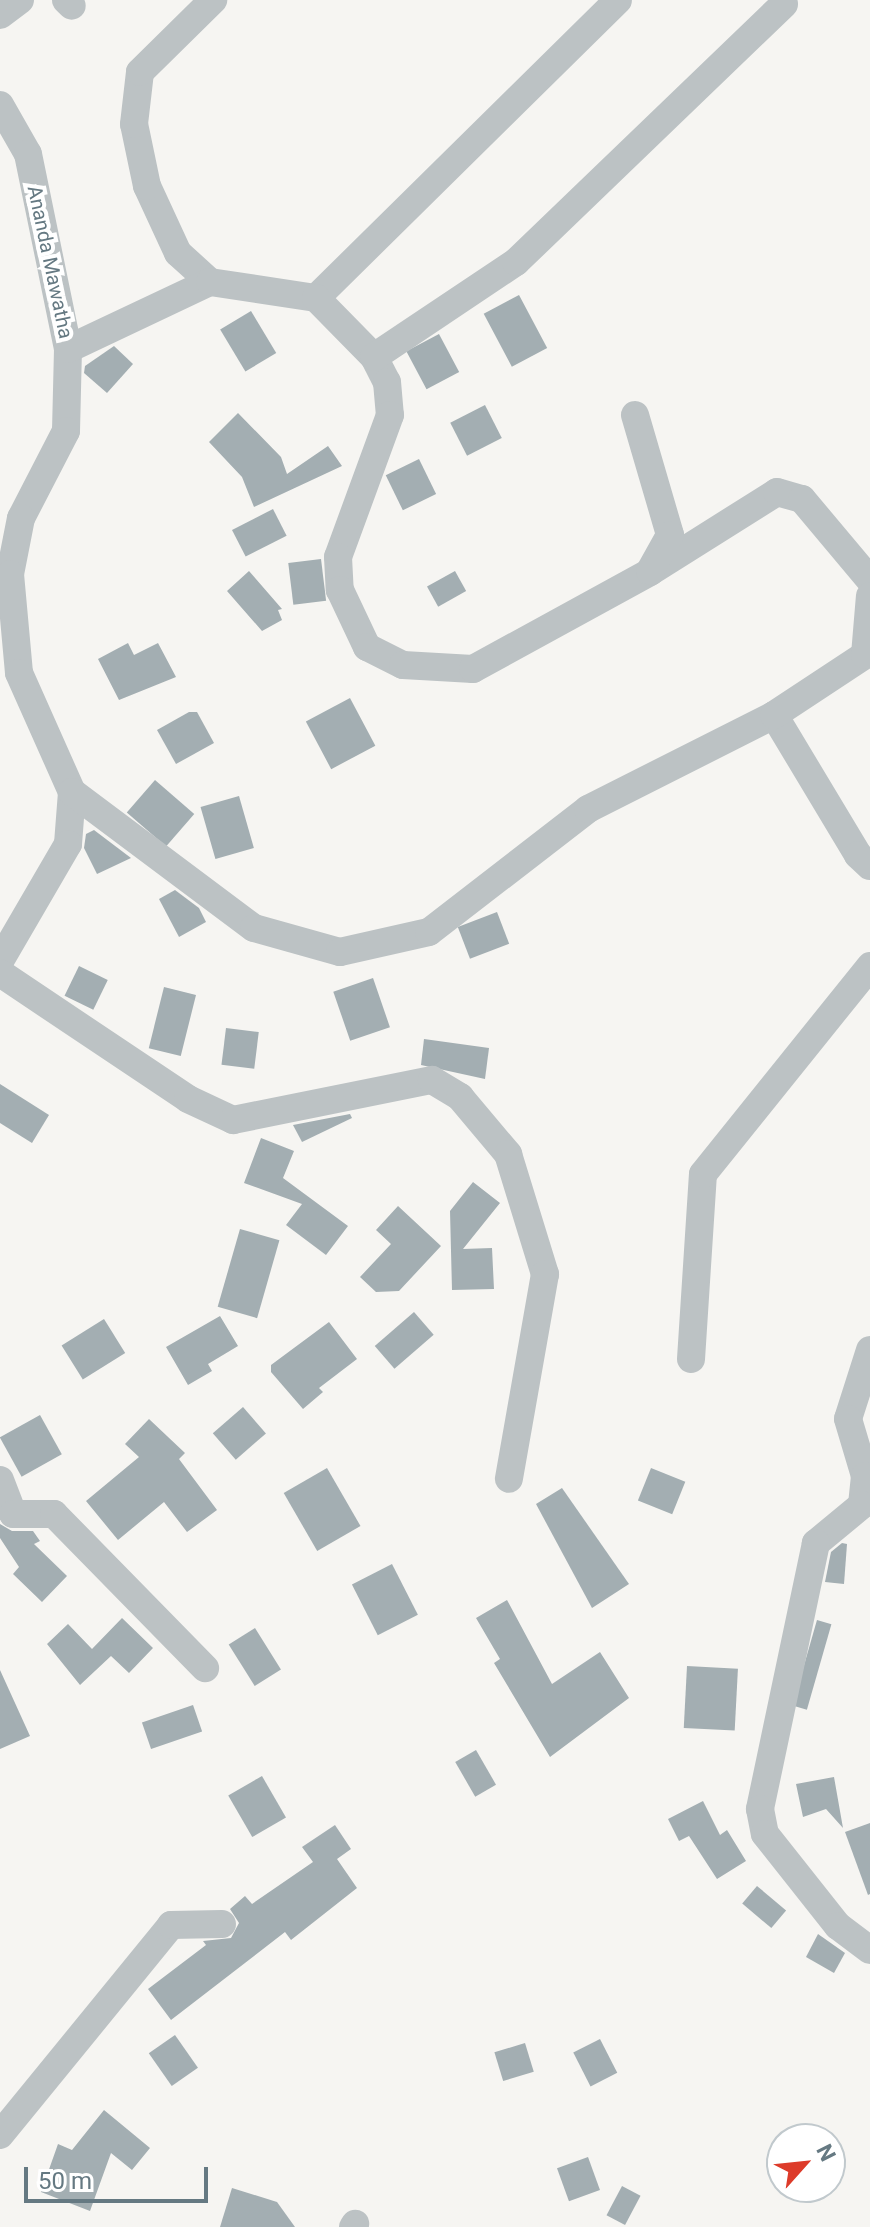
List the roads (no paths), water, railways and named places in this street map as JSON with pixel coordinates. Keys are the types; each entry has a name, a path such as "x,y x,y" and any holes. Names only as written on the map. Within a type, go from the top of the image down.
{"street":[{"path":"0,15 20,0"},
{"path":"213,0 140,72 134,124 147,186 178,253 210,282 316,298 374,357 387,382 390,415 338,557 340,590 367,647 403,665 473,669 650,572 777,492 802,499 870,580"},
{"path":"316,298 618,0"},
{"path":"374,357 516,262 784,4"},
{"name":"Ananda Mawatha","path":"0,105 28,154 68,349 66,431 21,518 10,574 19,673 72,792 68,844 0,961"},
{"path":"68,349 210,282"},
{"path":"635,415 670,535 650,572"},
{"path":"72,792 254,928 340,952 429,932 588,809 774,715 865,655 870,596"},
{"path":"774,715 858,855 870,866"},
{"path":"691,1359 703,1174 758,1100 870,966"},
{"path":"0,973 188,1099 233,1120 432,1080 460,1097 508,1154 545,1274 509,1479"},
{"path":"870,1350 848,1419 865,1476 862,1505 816,1543 760,1809 765,1834 838,1926 870,1950"},
{"path":"0,1480 13,1514 54,1514 205,1668"},
{"path":"0,2135 171,1925 222,1924"}]}
